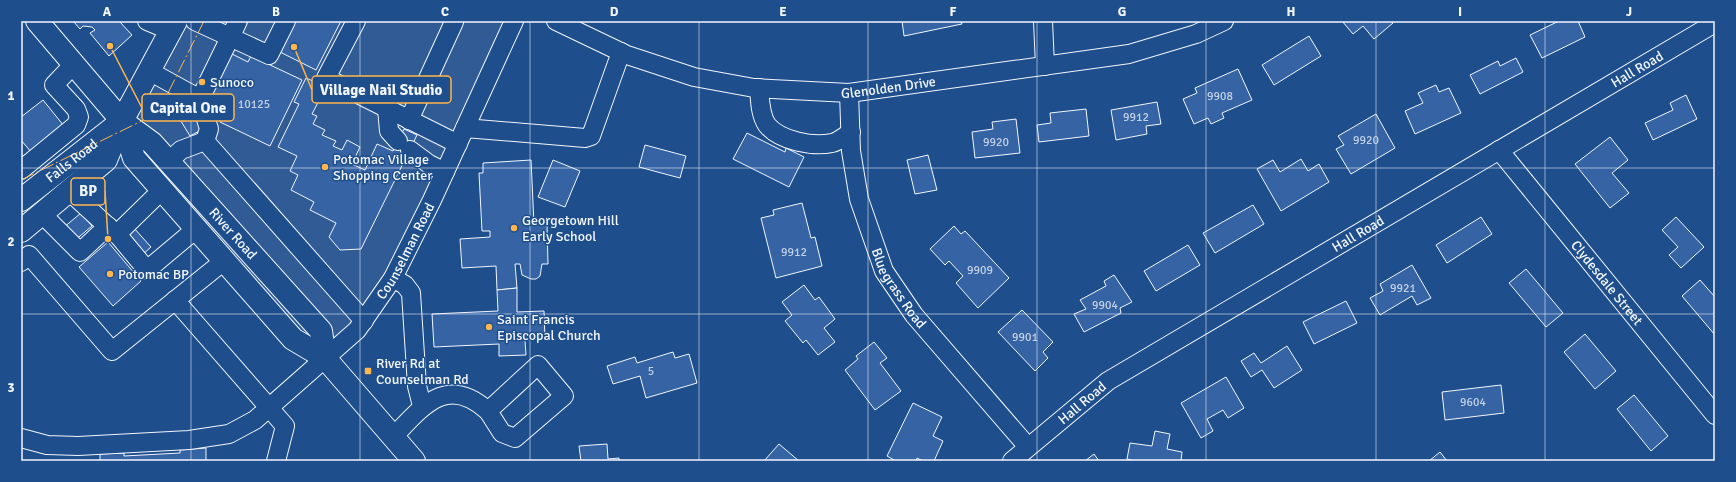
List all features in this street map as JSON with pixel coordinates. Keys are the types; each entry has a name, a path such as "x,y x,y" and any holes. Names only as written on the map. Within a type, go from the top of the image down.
{"main road":[{"name":"River Road","path":"39,22 122,121 152,143 169,161 321,332 325,358"},
{"name":"Falls Road","path":"21,231 106,160 122,121 174,26"},
{"name":"Falls Road","path":"24,192 122,121"},
{"name":"River Road","path":"122,121 134,158 293,339 325,358 394,436 414,461"}],"street":[{"path":"147,21 174,26"},
{"path":"195,21 269,56 286,21"},
{"path":"205,141 209,129 200,99 238,21"},
{"path":"356,21 326,78 409,120 461,136 585,138 591,136 621,52"},
{"path":"409,120 454,22 453,21"},
{"name":"Counselman Road","path":"21,438 47,444 78,446 212,438 229,434 243,428 255,420 357,330 393,278 445,172 514,21"},
{"name":"Glenolden Drive","path":"556,21 621,52 694,76 759,88 849,93 1129,54 1196,34 1224,21"},
{"path":"1043,21 1045,66"},
{"name":"Hall Road","path":"1012,461 1108,380 1715,23"},
{"path":"21,170 76,126 79,117 76,109 54,84 74,64"},
{"path":"149,71 200,99"},
{"path":"759,88 764,119 768,126 786,137 810,144 833,143 850,132"},
{"name":"Bluegrass Road","path":"849,93 850,132 859,199 884,271 914,315 1028,447"},
{"path":"387,108 389,131 404,146 429,164 445,172"},
{"path":"169,161 181,150 205,141"},
{"path":"205,141 364,321"},
{"name":"Clydesdale Street","path":"1499,150 1715,415"},
{"path":"42,214 80,252 113,230 162,190"},
{"path":"69,191 113,230 147,270 196,229"},
{"path":"21,262 29,255 112,351 224,261"},
{"path":"393,278 405,286 411,293 417,386 422,406"},
{"path":"175,300 285,426 276,461"},
{"path":"394,436 422,406 437,397 453,394 465,396 478,402 488,410"}],"shaded area":[{"path":"176,21 514,21 393,278 325,358 293,339 122,121"}],"building":[{"path":"73,21 119,21 132,35 109,56 90,33 95,30 92,27 83,26 80,29"},
{"path":"287,21 341,21 316,70 278,51"},
{"path":"902,21 961,21 962,24 904,36"},
{"path":"1342,21 1392,21 1393,23 1374,39 1363,26 1353,34"},
{"path":"1559,21 1578,21 1585,37 1542,58 1530,35"},
{"path":"1309,36 1321,56 1274,85 1262,65"},
{"path":"228,52 248,62 251,56 302,80 270,146 220,122 227,109 206,99"},
{"path":"1516,58 1523,72 1480,94 1470,75 1498,61 1500,66"},
{"path":"1238,69 1252,100 1222,113 1224,118 1211,124 1208,118 1194,124 1183,99 1197,93 1195,88"},
{"name":"Potomac Village Shopping Center","path":"306,78 326,87 312,114 317,116 313,124 325,130 322,135 336,141 333,146 342,150 347,140 360,147 352,164 365,170 377,144 393,151 404,129 417,135 361,249 340,250 329,237 336,223 310,210 314,202 291,190 298,175 290,171 297,156 278,147 299,104 294,102"},
{"path":"1436,85 1439,92 1449,88 1461,113 1415,134 1405,111 1423,103 1418,93"},
{"path":"1686,95 1697,119 1653,140 1645,123 1673,110 1670,103"},
{"path":"43,100 64,126 31,152 21,140 21,117"},
{"path":"1157,102 1161,124 1146,126 1147,134 1116,140 1111,110"},
{"path":"190,105 205,128 190,136 176,113"},
{"path":"1086,109 1089,136 1039,142 1037,125 1051,123 1050,113"},
{"path":"1376,114 1395,148 1351,174 1336,149 1344,145 1338,136"},
{"path":"1016,119 1020,153 975,158 972,132 993,129 992,122"},
{"path":"747,133 785,152 786,148 804,157 789,187 733,159"},
{"path":"1610,137 1628,160 1612,173 1629,193 1610,208 1575,164"},
{"path":"645,145 686,156 680,178 639,167"},
{"path":"928,155 937,190 915,194 907,160"},
{"path":"1301,159 1308,171 1319,164 1329,182 1281,211 1257,169 1273,160 1280,172"},
{"name":"Georgetown Hill Early School","path":"531,160 534,224 547,224 548,264 542,264 540,276 536,279 531,279 522,275 520,264 515,264 517,288 497,290 496,266 462,268 460,239 490,237 490,231 482,231 479,173 483,173 483,163"},
{"path":"553,160 580,171 565,207 538,197"},
{"path":"802,203 811,238 815,237 822,266 776,278 761,218 774,215 773,210"},
{"path":"1253,205 1264,224 1215,253 1203,233"},
{"path":"81,213 92,226 74,241 63,228"},
{"path":"1481,217 1492,234 1447,263 1436,245"},
{"path":"1676,217 1704,247 1681,268 1669,255 1678,247 1662,230"},
{"path":"954,226 961,234 965,231 1009,278 978,308 956,283 963,276 949,261 945,265 930,249"},
{"path":"133,227 151,247 140,257 122,237"},
{"name":"Potomac BP","path":"108,242 141,281 113,306 79,267"},
{"path":"1188,245 1200,265 1156,291 1144,271"},
{"path":"1412,265 1431,298 1417,305 1412,296 1380,315 1370,298 1383,291 1380,284"},
{"path":"1526,269 1563,313 1546,327 1509,283"},
{"path":"1114,275 1132,302 1120,308 1121,313 1084,332 1074,314 1086,309 1080,300 1106,286 1104,281"},
{"path":"1700,280 1715,297 1715,335 1682,296"},
{"path":"804,285 815,300 819,297 835,319 824,328 835,342 818,355 806,340 803,343 785,321 792,315 782,302"},
{"name":"Saint Francis Episcopal Church","path":"517,288 517,312 544,311 545,339 525,340 526,355 499,356 499,344 434,347 432,314 498,311 497,290"},
{"path":"1346,301 1357,323 1314,344 1303,322"},
{"path":"1022,310 1053,342 1043,352 1048,358 1035,371 998,332"},
{"path":"1585,334 1616,371 1595,389 1564,352"},
{"path":"874,342 887,358 880,363 901,391 875,410 845,370 858,359 856,356"},
{"path":"1287,346 1302,370 1274,388 1262,370 1251,377 1241,361 1254,353 1261,363"},
{"path":"673,352 675,358 689,354 697,383 646,398 640,376 613,384 607,366 635,357 637,363"},
{"path":"1226,377 1244,408 1228,418 1223,410 1207,419 1213,431 1201,438 1181,403"},
{"path":"1501,385 1504,413 1445,420 1442,392"},
{"path":"1634,395 1668,436 1651,451 1617,409"},
{"path":"913,403 942,417 933,436 943,441 934,461 923,461 917,458 916,461 896,461 887,456"},
{"path":"1155,431 1170,434 1167,449 1182,452 1181,461 1136,461 1127,459 1130,443 1152,446"},
{"path":"607,444 608,459 619,458 619,461 581,461 579,446"},
{"path":"779,444 799,461 764,461"},
{"path":"206,448 206,461 100,461 100,454 124,453 124,456 180,453 180,450"},
{"path":"1440,452 1447,461 1429,461"},
{"path":"1094,454 1099,461 1085,461"}],"power":[{"path":"21,180 158,113 204,21"}],"place":[{"name":"Capital One","path":"110,46"},
{"name":"Village Nail Studio","path":"294,47"},
{"name":"Sunoco","path":"202,82"},
{"name":"Potomac Village Shopping Center","path":"325,167"},
{"name":"Georgetown Hill Early School","path":"514,228"},
{"name":"BP","path":"108,239"},
{"name":"Potomac BP","path":"110,274"},
{"name":"Saint Francis Episcopal Church","path":"489,327"},
{"name":"River Rd at Counselman Rd","path":"368,371"}]}
